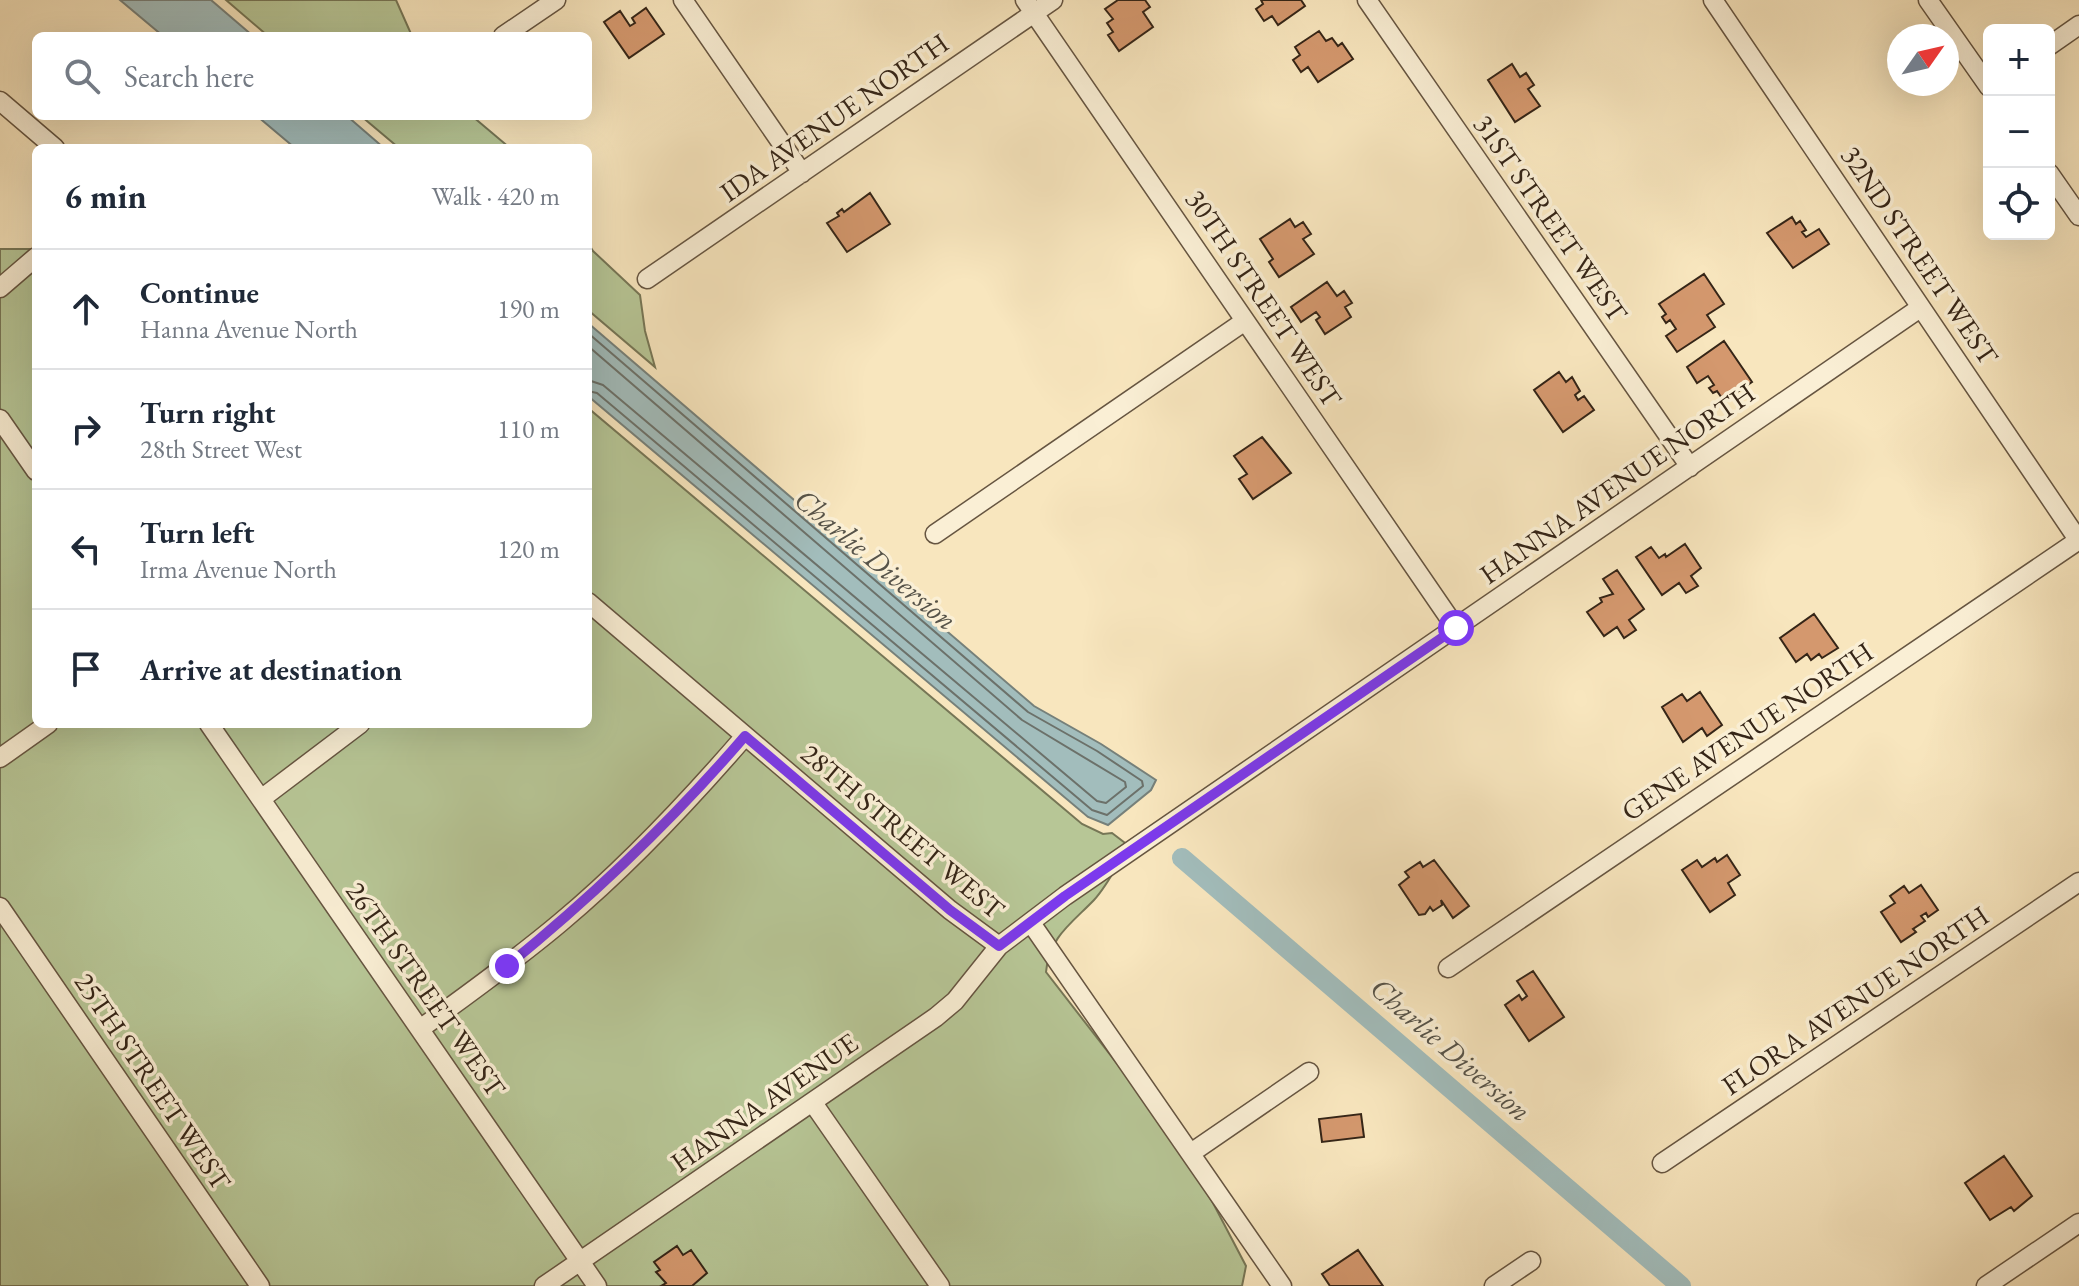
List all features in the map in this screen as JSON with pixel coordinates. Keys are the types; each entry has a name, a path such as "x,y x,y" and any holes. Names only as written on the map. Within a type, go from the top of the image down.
{"street":[{"path":"509,32 556,0"},
{"path":"683,0 802,173"},
{"name":"IDA AVENUE NORTH","path":"647,279 802,173 1030,6 1053,0"},
{"name":"31ST STREET WEST","path":"1367,0 1690,467"},
{"name":"32ND STREET WEST","path":"1713,0 2079,540"},
{"path":"1928,0 1983,78"},
{"name":"30TH STREET WEST","path":"1030,6 1456,628"},
{"path":"2055,42 2079,25"},
{"path":"0,101 50,144"},
{"path":"2055,182 2079,216"},
{"path":"0,288 32,260"},
{"name":"HANNA AVENUE NORTH","path":"1031,923 1159,831 1920,308"},
{"path":"935,534 1245,321"},
{"path":"0,419 32,465"},
{"name":"GENE AVENUE NORTH","path":"1448,968 2079,540"},
{"name":"28TH STREET WEST","path":"592,605 950,910 999,946 1031,923 1282,1286"},
{"path":"0,758 42,728"},
{"name":"26TH STREET WEST","path":"212,728 597,1286"},
{"path":"261,799 355,728"},
{"path":"420,1029 507,966 562,921 673,816 745,736"},
{"name":"FLORA AVENUE NORTH","path":"1662,1163 2079,882"},
{"name":"25TH STREET WEST","path":"0,907 260,1286"},
{"name":"HANNA AVENUE","path":"544,1286 813,1103 955,1001 999,946"},
{"path":"1191,1153 1309,1072"},
{"path":"813,1103 940,1286"},
{"path":"1986,1286 2079,1223"},
{"path":"1494,1286 1531,1261"}],"green space":[{"path":"226,0 396,0 410,32 263,32"},
{"path":"366,120 477,120 505,144 394,144"},
{"path":"0,249 32,249 32,728 592,728 592,411 1082,824 1103,834 1112,833 1129,846 1099,894 1057,940 1046,972 1167,1128 1213,1203 1246,1266 1242,1286 0,1286"},
{"path":"592,249 640,295 645,331 655,367 592,313"}],"water":[{"path":"120,0 211,0 248,32 158,32"},
{"path":"262,120 352,120 379,144 290,144"},
{"path":"592,326 1034,706 1156,780 1151,790 1108,825 1088,817 592,399"}],"building":[{"path":"1118,0 1145,0 1150,7 1143,12 1153,27 1119,51 1108,35 1113,32 1107,23 1113,19 1105,9"},
{"path":"1261,0 1301,0 1305,6 1278,25 1272,16 1264,21 1256,9 1263,4"},
{"path":"646,8 664,34 629,58 604,22 620,11 630,26 635,23 632,18"},
{"path":"1319,31 1326,41 1332,38 1338,46 1342,43 1353,59 1318,82 1308,67 1301,72 1293,60 1300,55 1295,47"},
{"path":"1512,64 1520,77 1526,73 1534,85 1528,89 1540,106 1515,122 1488,80"},
{"path":"870,193 890,224 847,252 827,223 839,216 837,213 842,209 844,212"},
{"path":"1792,217 1796,224 1800,221 1806,230 1802,232 1806,237 1819,229 1829,244 1793,268 1767,233"},
{"path":"1290,219 1295,227 1303,222 1311,234 1303,239 1314,254 1279,277 1269,262 1273,259 1260,239"},
{"path":"1704,274 1724,304 1707,315 1715,327 1677,352 1666,336 1676,329 1670,320 1666,323 1662,317 1666,314 1659,304"},
{"path":"1327,282 1337,296 1344,291 1352,303 1345,307 1351,317 1325,334 1316,320 1320,317 1316,312 1301,322 1291,307"},
{"path":"1724,341 1752,382 1724,401 1717,391 1713,393 1709,388 1714,385 1708,376 1697,383 1687,367"},
{"path":"1559,372 1566,382 1572,377 1580,391 1575,395 1578,400 1584,396 1594,410 1563,432 1534,390"},
{"path":"1262,437 1291,473 1253,499 1239,479 1247,474 1234,456"},
{"path":"1685,544 1701,568 1691,576 1698,586 1686,593 1679,583 1662,595 1636,557 1651,547 1659,558 1665,554 1666,557"},
{"path":"1617,570 1644,609 1629,620 1636,630 1624,638 1617,627 1604,636 1587,612 1602,602 1600,598 1613,594 1603,579"},
{"path":"1814,614 1838,648 1822,658 1819,654 1811,660 1807,654 1796,662 1780,638"},
{"path":"1700,692 1722,725 1707,736 1702,728 1683,742 1662,707 1682,694 1687,701"},
{"path":"1727,855 1740,875 1728,883 1735,895 1710,912 1682,870 1697,860 1702,867 1715,858 1717,862"},
{"path":"1434,860 1469,906 1453,918 1441,900 1442,905 1433,911 1430,907 1425,914 1419,915 1399,885 1409,877 1405,872 1420,862 1423,867"},
{"path":"1921,885 1938,910 1928,917 1926,913 1921,916 1925,921 1901,942 1881,912 1895,903 1890,896 1904,886 1909,893"},
{"path":"1533,971 1564,1017 1529,1041 1505,1005 1519,995 1522,1000 1527,996 1517,981"},
{"path":"1361,1114 1364,1137 1322,1142 1319,1119"},
{"path":"2004,1156 2032,1196 2014,1211 2011,1207 1990,1220 1965,1183"},
{"path":"677,1246 683,1255 691,1250 707,1273 692,1286 661,1286 666,1283 656,1272 660,1270 654,1262"},
{"path":"1358,1250 1383,1286 1330,1286 1322,1274"}],"waterway":[{"name":"Charlie Diversion","path":"1182,858 1681,1286"}],"route":[{"path":"507,966 630,860 745,736 950,910 999,946 1167,825 1456,628"}]}
